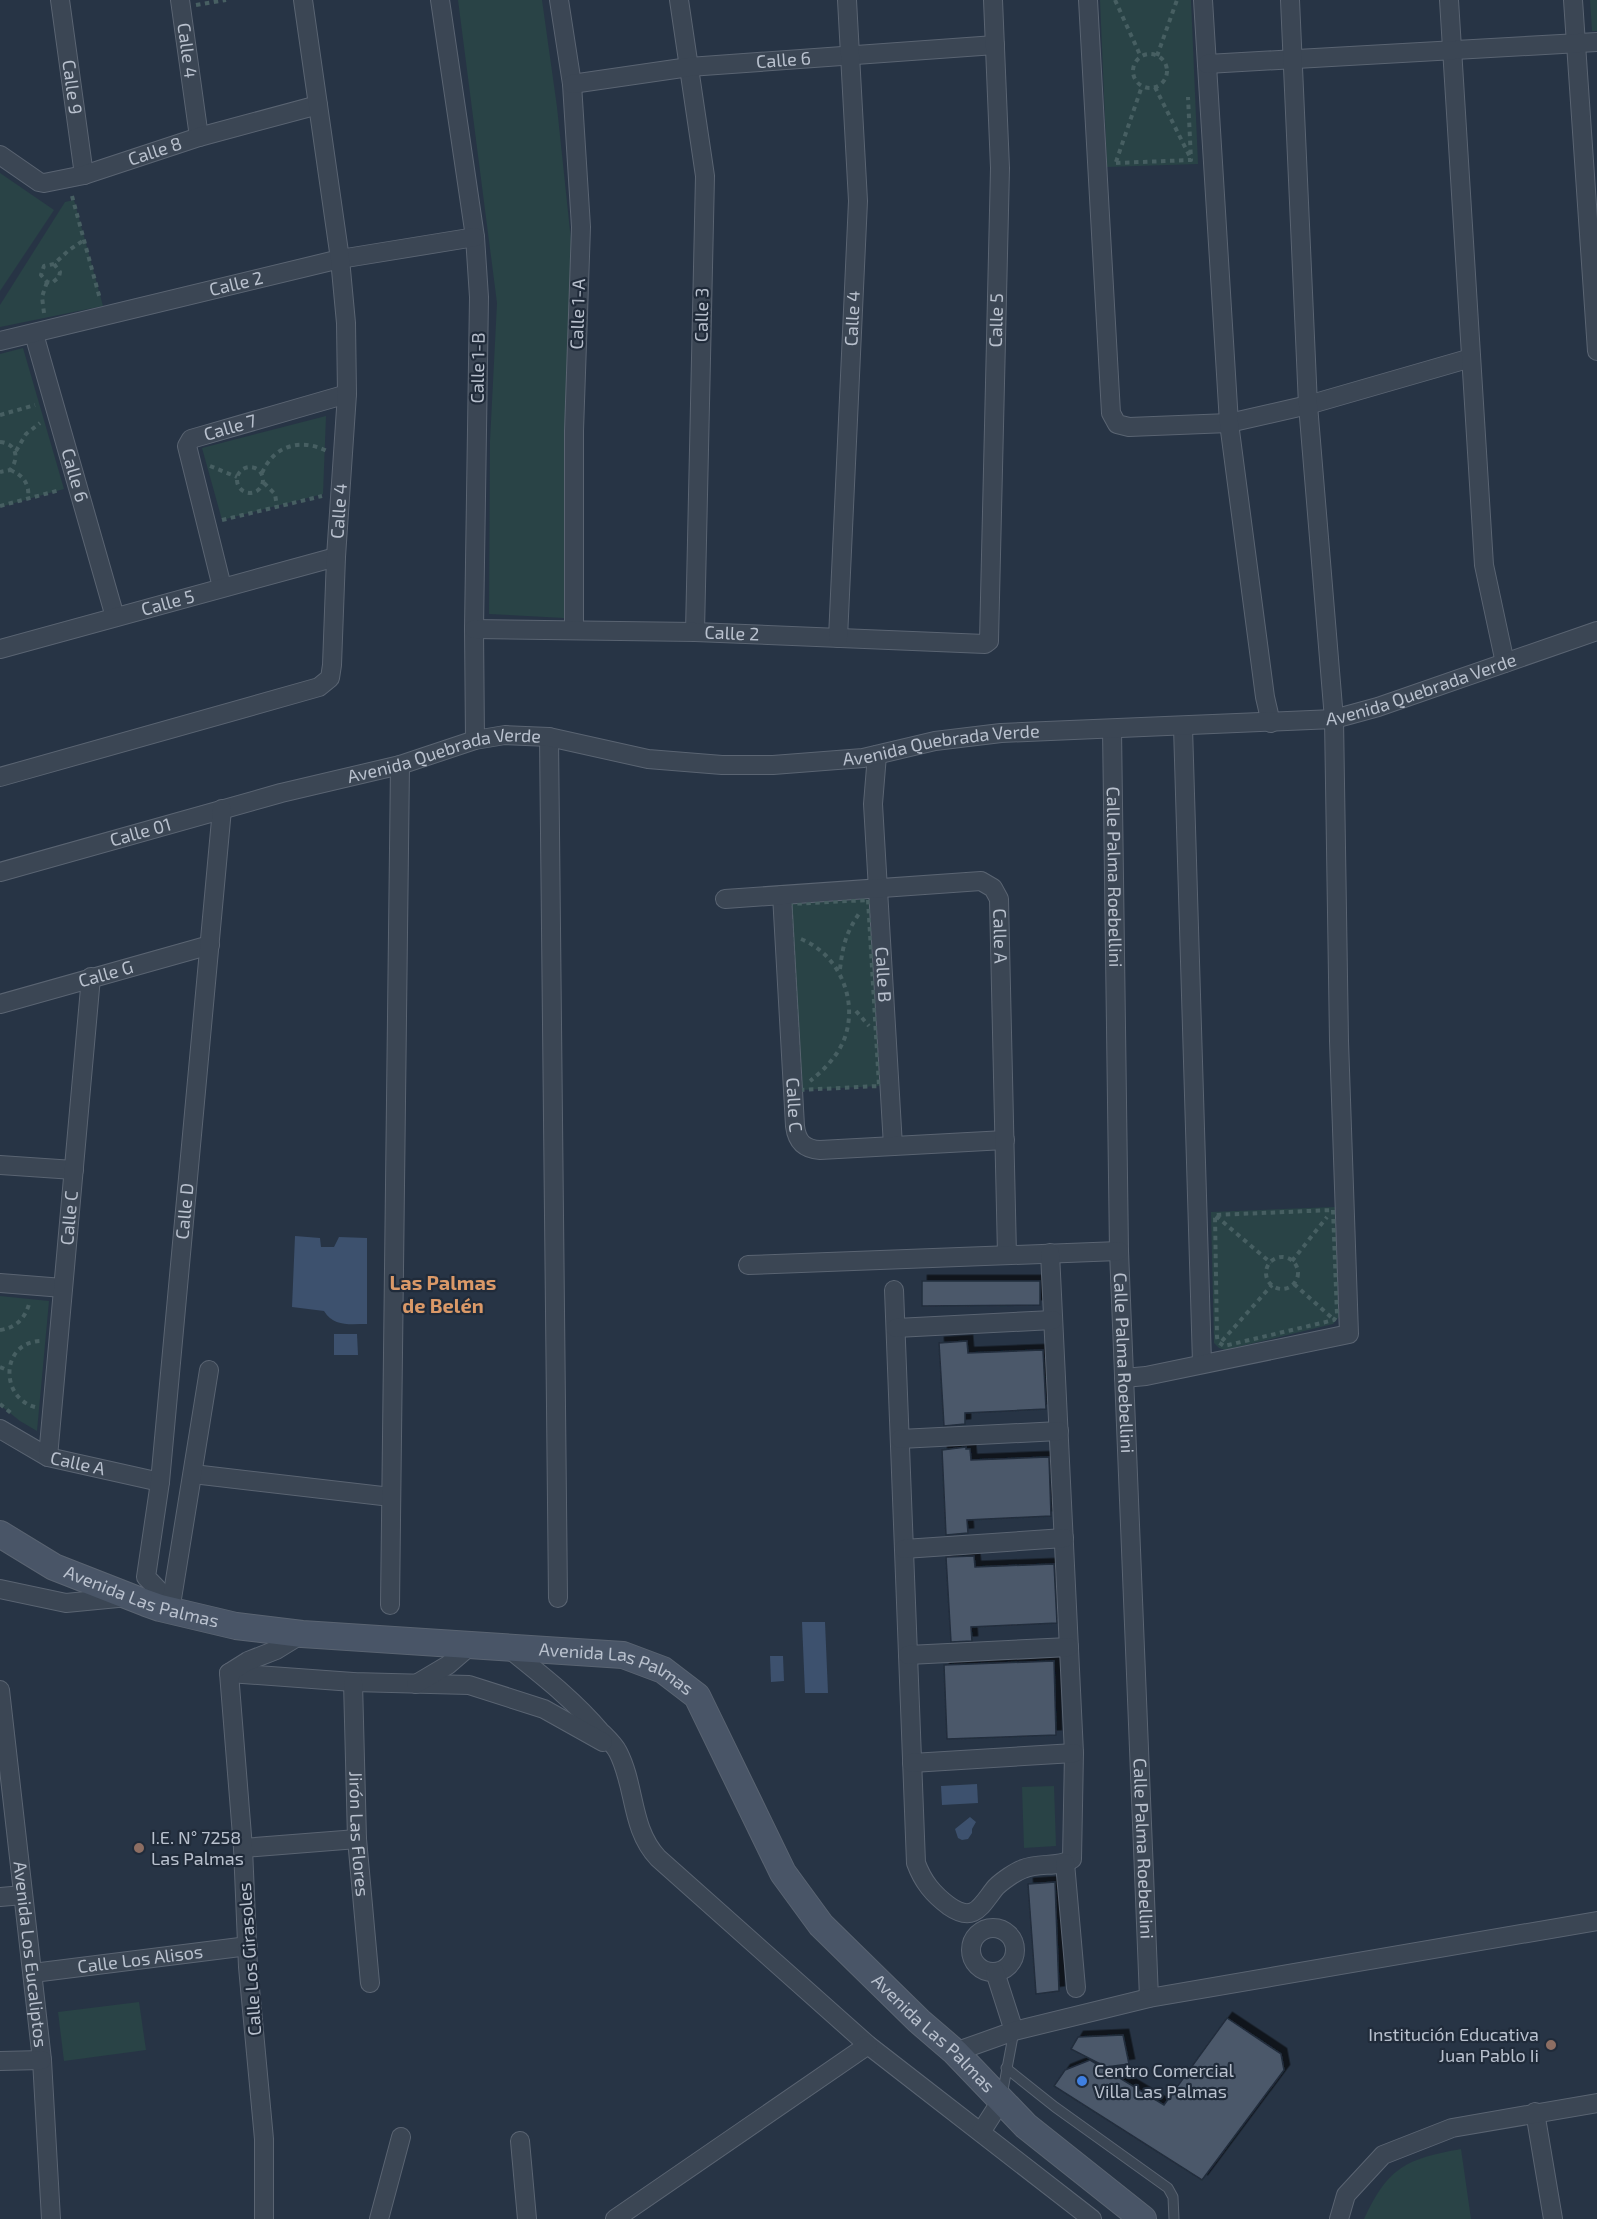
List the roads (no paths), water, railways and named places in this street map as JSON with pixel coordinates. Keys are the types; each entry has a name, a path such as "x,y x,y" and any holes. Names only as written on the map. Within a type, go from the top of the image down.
{"main road":[{"name":"Avenida Las Palmas","path":"0,1534 54,1567 130,1597 236,1626 302,1634 622,1656 663,1670 697,1696 783,1873 815,1916 919,2021 955,2052 1026,2126 1143,2219"}],"street":[{"name":"Calle 9","path":"60,0 75,177"},
{"name":"Calle 4","path":"0,777 319,687 330,678 347,394 346,323 340,259 303,0"},
{"name":"Calle 1-B","path":"440,0 475,237 479,297 474,629 475,740"},
{"name":"Calle 1-A","path":"559,0 572,84 581,227 573,430 574,629"},
{"name":"Calle 3","path":"679,0 705,176 695,632"},
{"name":"Calle 4","path":"838,638 858,201 847,0"},
{"name":"Calle 5","path":"989,641 1000,168 993,0"},
{"path":"1088,0 1095,166 1111,413 1117,424 1129,427 1229,423 1308,405 1471,358"},
{"path":"1203,0 1229,423 1265,697 1271,723"},
{"path":"1124,1378 1146,1376 1203,1362 1349,1334 1339,1209 1339,1029 1334,719 1308,405 1290,0"},
{"path":"1449,0 1484,565 1505,663"},
{"path":"1573,0 1597,351"},
{"name":"Calle 4","path":"180,4 199,137"},
{"path":"1207,64 1597,42"},
{"name":"Calle 6","path":"572,84 689,67 995,45"},
{"name":"Calle 8","path":"0,155 42,183 75,177 199,137 318,105"},
{"name":"Calle 2","path":"0,341 340,259 475,237"},
{"name":"Calle 6","path":"34,334 115,617"},
{"name":"Calle 7","path":"222,587 187,446 191,439 347,394"},
{"name":"Calle 5","path":"0,649 336,557"},
{"name":"Calle 2","path":"474,629 695,632 985,644 989,641"},
{"name":"Avenida Quebrada Verde","path":"281,793 400,765 475,740 505,735 549,737 648,759 722,765 773,765 870,757 935,741 1001,733 1334,719 1378,707 1597,631"},
{"path":"1183,727 1206,1215 1203,1362"},
{"name":"Calle Palma Roebellini","path":"1112,729 1119,1251 1149,1998"},
{"path":"549,737 558,1598"},
{"name":"Calle B","path":"870,757 873,804 873,895 893,1146"},
{"path":"390,1605 400,765"},
{"name":"Calle 01","path":"0,872 281,793"},
{"name":"Calle D","path":"170,1607 146,1577 160,1482 222,809"},
{"name":"Calle A","path":"725,899 782,895 873,895 981,881 997,893 999,899 1007,1255"},
{"name":"Calle C","path":"782,895 795,1126 799,1141 810,1149 820,1150 1005,1140"},
{"name":"Calle G","path":"0,1004 210,945"},
{"name":"Calle C","path":"48,1457 91,977"},
{"path":"0,1165 74,1170"},
{"path":"748,1265 1119,1251"},
{"path":"894,1290 916,1863 923,1881 937,1897 960,1913 976,1910 997,1886 1023,1869 1065,1863 1072,1859 1074,1753 1050,1253"},
{"path":"0,1283 63,1288"},
{"path":"896,1328 1053,1320"},
{"path":"170,1607 210,1370"},
{"name":"Calle A","path":"0,1429 48,1457 160,1482"},
{"path":"900,1439 1059,1431"},
{"path":"193,1474 391,1497"},
{"path":"904,1548 1064,1538"},
{"path":"0,1589 66,1603 130,1597"},
{"path":"229,1673 248,1661 276,1650 302,1634"},
{"path":"415,1685 448,1665 470,1646"},
{"path":"908,1655 1069,1647"},
{"path":"508,1648 566,1695 618,1751 630,1790 637,1825 649,1848 868,2045 1092,2219"},
{"path":"229,1673 353,1682 469,1685 544,1709 618,1751"},
{"name":"Calle Los Girasoles","path":"229,1673 243,1848 248,1967 264,2139 264,2219"},
{"name":"Jirón Las Flores","path":"353,1682 357,1839 370,1983"},
{"name":"Avenida Los Eucaliptos","path":"0,1690 1,1715 42,2060 51,2219"},
{"path":"912,1763 1074,1753"},
{"path":"243,1848 357,1839"},
{"path":"1065,1863 1076,1988"},
{"path":"0,1897 23,1895"},
{"path":"976,1910 983,1930"},
{"path":"955,2052 1014,2031 1149,1998 1597,1921"},
{"path":"995,1927 1007,1932 1015,1950 1007,1967 995,1972 981,1969 972,1958 971,1945 983,1930 995,1927"},
{"name":"Calle Los Alisos","path":"33,1972 248,1946"},
{"path":"995,1972 1014,2031"},
{"path":"622,2217 868,2045"},
{"path":"0,2061 42,2060"},
{"path":"981,2132 1001,2101"},
{"path":"1339,2219 1346,2195 1383,2155 1452,2128 1597,2103"},
{"path":"1535,2112 1554,2219"},
{"path":"380,2219 401,2137"},
{"path":"520,2141 527,2219"}],"lane":[{"path":"1001,2101 1014,2031"},
{"path":"1006,2068 1055,2107 1168,2188 1173,2197 1174,2219"}],"water":[{"path":"295,1236 320,1238 321,1247 334,1247 339,1237 367,1238 367,1324 342,1324 332,1320 324,1311 292,1307"},
{"path":"334,1334 357,1334 358,1355 334,1355"},
{"path":"802,1622 825,1622 828,1693 805,1693"},
{"path":"770,1656 783,1656 784,1681 771,1682"},
{"path":"977,1784 978,1803 942,1805 941,1786"},
{"path":"970,1817 976,1822 968,1839 962,1840 958,1838 955,1829"}],"place":[{"name":"I.E. N° 7258 Las Palmas","path":"139,1848"},
{"name":"Institución Educativa Juan Pablo Ii","path":"1551,2045"},
{"name":"Centro Comercial Villa Las Palmas","path":"1082,2081"}],"district":[{"name":"Las Palmas de Belén","path":"443,1294"}]}
